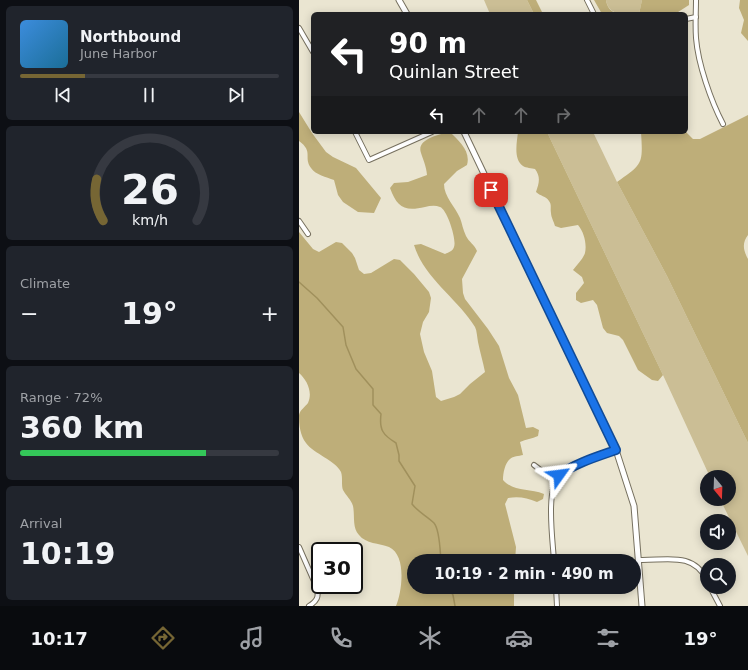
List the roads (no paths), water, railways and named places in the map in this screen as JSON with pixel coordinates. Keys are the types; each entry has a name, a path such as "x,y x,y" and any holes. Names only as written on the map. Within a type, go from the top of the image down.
{"street":[{"path":"399,0 406,12"},
{"path":"587,0 593,12"},
{"path":"696,0 696,39 703,71 717,113 723,124"},
{"path":"688,19 696,17"},
{"path":"299,28 311,49"},
{"path":"356,134 369,160 428,134"},
{"path":"464,134 616,450 634,506 638,554"},
{"path":"299,221 308,234"},
{"path":"555,554 551,501 552,489 555,481 559,475 570,467 616,450"},
{"path":"534,465 555,481"},
{"path":"299,547 317,588 318,597 310,606"},
{"path":"641,560 675,558 698,567 700,570"},
{"path":"641,591 642,606"},
{"path":"556,594 557,606"},
{"path":"714,594 720,606"}],"waterway":[{"path":"299,282 317,298 343,327 346,345 356,369 373,389 373,405 381,414 381,428 385,435 396,443 399,461 415,486 412,504 436,526 440,554"},
{"path":"452,594 455,606"}]}
